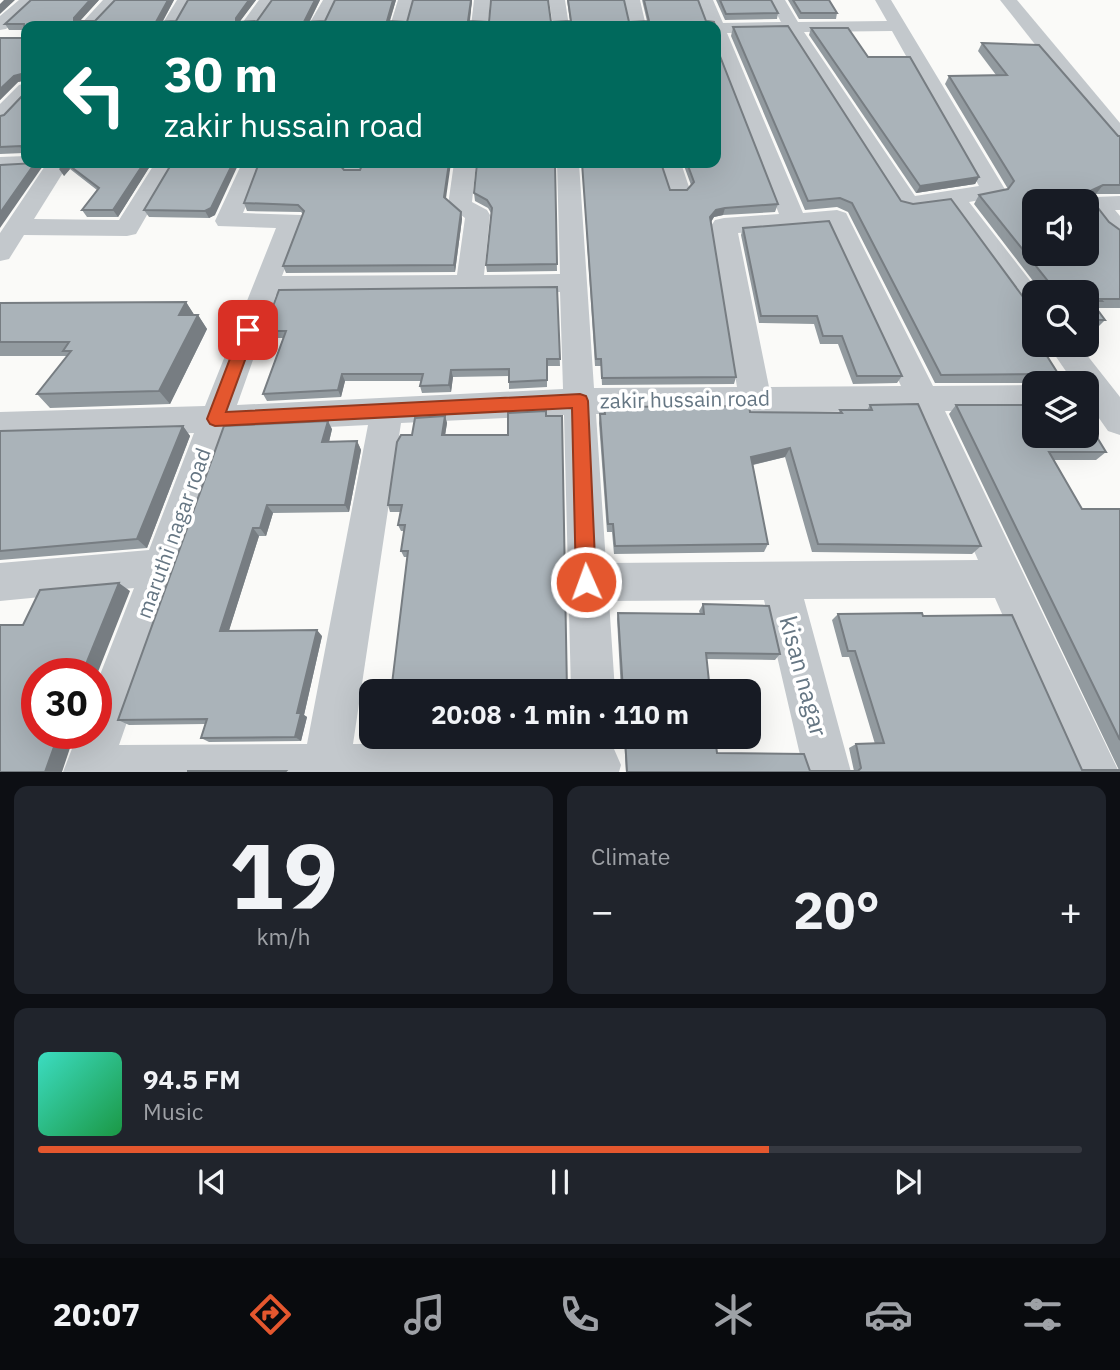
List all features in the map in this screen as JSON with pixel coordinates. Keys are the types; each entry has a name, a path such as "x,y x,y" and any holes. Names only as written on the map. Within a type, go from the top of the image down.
{"street":[{"path":"4,33 29,0"},
{"path":"92,21 112,0"},
{"path":"172,21 185,0"},
{"path":"252,21 267,0"},
{"path":"319,21 331,0"},
{"path":"400,21 406,0"},
{"path":"480,21 482,0"},
{"path":"557,0 560,21"},
{"path":"632,0 637,21"},
{"path":"705,0 713,21"},
{"path":"777,0 908,204 994,191 883,0"},
{"path":"1007,0 1120,137"},
{"path":"721,28 896,26"},
{"path":"721,40 794,220"},
{"path":"0,116 21,94"},
{"path":"0,164 21,163"},
{"path":"0,253 55,168"},
{"path":"16,227 127,228 163,168"},
{"name":"maruthi nagar road","path":"86,770 215,419 292,220 227,221 251,168"},
{"path":"464,168 460,205 478,215 469,283"},
{"path":"568,168 592,679"},
{"path":"671,168 678,190"},
{"path":"953,197 1022,290"},
{"path":"1120,203 1096,204 1120,232"},
{"path":"755,398 724,226 837,218 925,398 1005,579 1096,772"},
{"path":"265,286 575,283"},
{"path":"1072,357 1107,405"},
{"name":"zakir hussain road","path":"0,425 215,419 580,401 1022,398"},
{"path":"326,767 387,410"},
{"path":"0,582 160,567"},
{"path":"586,582 1005,579"},
{"name":"kisan nagar","path":"779,581 828,772"},
{"path":"86,770 326,767 597,758"}],"building":[{"path":"31,0 90,0 74,21 21,21 21,24 5,24"},
{"path":"115,0 168,0 157,21 95,21"},
{"path":"188,0 249,0 236,21 176,21"},
{"path":"272,0 315,0 304,21 257,21"},
{"path":"335,0 393,0 387,21 325,21"},
{"path":"413,0 471,0 468,21 407,21"},
{"path":"491,0 548,0 551,21 489,21"},
{"path":"568,0 624,0 629,21 571,21"},
{"path":"644,0 698,0 706,21 649,21"},
{"path":"720,0 771,0 778,13 726,14"},
{"path":"793,0 829,0 837,13 801,13"},
{"path":"788,26 901,201 913,204 951,199 1022,295 1022,357 1048,357 1056,371 941,375 852,203 840,198 808,201 733,27"},
{"path":"811,28 848,28 868,57 910,57 979,177 920,186"},
{"path":"0,38 21,38 21,74 14,76 0,89"},
{"path":"982,43 1039,45 1120,136 1120,185 1103,185 1094,189 1022,189 1022,249 979,195 1008,189 1014,181 949,76 1007,75"},
{"path":"721,59 778,204 725,208 716,210 710,217 736,377 602,378 601,359 596,359 582,168 663,168 670,190 687,190 694,182 689,168 721,168"},
{"path":"21,97 21,146 0,147 0,116"},
{"path":"21,164 21,168 32,168 0,213 0,165"},
{"path":"73,168 141,168 113,210 82,210 99,188"},
{"path":"169,168 231,168 211,208 205,211 144,210"},
{"path":"257,168 448,168 444,197 461,212 454,265 283,266 304,211 298,205 244,203"},
{"path":"476,168 555,168 557,264 486,265 492,208 487,200 474,193"},
{"path":"1099,209 1120,230 1120,299 1099,301 1099,280 1047,280 1036,266 1099,266"},
{"path":"829,221 902,376 857,376 842,336 823,336 817,316 761,316 743,228"},
{"path":"557,287 560,359 547,359 547,380 509,382 509,369 451,370 449,385 420,386 423,374 342,374 338,390 263,394 286,331 264,331 279,290"},
{"path":"186,302 179,315 198,315 159,391 37,394 71,351 63,351 69,342 0,342 0,303"},
{"path":"918,404 981,546 818,544 790,448 751,457 768,544 615,546 613,524 608,524 600,414 605,414 604,407 749,406 750,412 842,413 840,410 872,410 870,405"},
{"path":"956,405 1022,405 1022,448 1099,448 1099,441 1106,452 1049,452 1082,509 1120,509 1120,740"},
{"path":"546,411 546,416 562,416 567,679 393,679 408,551 401,551 405,525 398,525 402,505 388,505 397,442 401,435 412,435 415,418 445,416 442,435 508,435 508,413"},
{"path":"328,421 322,442 357,441 345,505 267,505 260,528 253,528 220,631 317,630 297,713 301,713 295,737 201,738 207,719 118,720 224,426"},
{"path":"183,426 137,539 0,551 0,431"},
{"path":"119,583 89,658 21,658 21,749 53,749 45,772 0,772 0,625 23,625 40,590"},
{"path":"703,604 769,606 780,654 706,653 709,679 622,679 618,613 704,614"},
{"path":"838,614 1012,615 1082,770 1120,772 627,772 626,749 716,749 717,753 804,754 810,771 858,771 861,768 856,744 884,743 855,651 848,651"},
{"path":"188,771 286,771 285,772"}],"route":[{"path":"248,330 215,419 580,401 586,582"}]}
